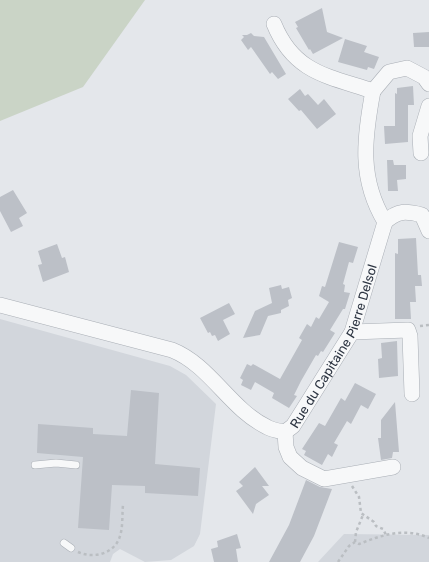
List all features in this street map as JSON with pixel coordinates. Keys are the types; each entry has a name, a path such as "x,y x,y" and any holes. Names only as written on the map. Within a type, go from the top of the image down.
{"street":[{"path":"274,24 279,36 303,65 318,72 373,91"},
{"path":"429,84 424,77 407,68 389,72 373,91 364,153 370,188 375,205 385,222 393,215 406,211 426,213 429,231"},
{"path":"421,153 420,136 429,106"},
{"name":"Rue du Capitaine Pierre Delsol","path":"0,305 172,350 185,356 245,411 267,427 285,432 293,426 352,332 385,222"},
{"path":"352,332 408,330 410,336 412,394"},
{"path":"285,432 286,447 290,457 314,476 324,479 393,467"}],"lane":[{"path":"35,465 56,463 76,465"},
{"path":"64,543 71,548"}],"path":[{"path":"357,492 361,513 374,522 376,526 383,529 386,535"},
{"path":"71,548 83,555 93,556 103,554 118,543 121,535 123,505"},
{"path":"355,542 356,532 363,515"},
{"path":"338,562 349,546 355,542 359,544 386,535 417,532 429,538"}],"shaded area":[{"path":"0,319 170,366 186,375 216,404 200,534 194,546 171,560 145,562 120,549 113,554 110,562 0,562"},
{"path":"344,534 429,535 429,562 318,562"}],"green space":[{"path":"0,0 145,0 83,87 0,121"}],"building":[{"path":"322,8 327,32 343,38 313,54 296,28 298,27 295,22"},
{"path":"429,32 429,47 414,47 413,33"},
{"path":"251,33 254,36 264,37 286,74 278,79 272,72 270,74 251,47 248,50 241,40 244,37 242,35"},
{"path":"345,39 367,46 364,52 379,57 374,69 368,67 367,70 338,62"},
{"path":"413,86 414,105 408,105 408,142 385,144 384,126 395,126 395,93 397,94 397,88"},
{"path":"300,89 305,96 308,94 318,105 324,99 336,114 317,129 301,110 299,111 288,99"},
{"path":"387,160 393,160 394,165 406,165 406,179 397,180 398,191 388,191"},
{"path":"13,190 27,213 19,218 23,226 11,232 0,211 0,197"},
{"path":"416,238 418,275 421,275 422,286 415,286 416,302 410,302 411,319 395,319 395,253 398,254 398,239"},
{"path":"339,242 358,247 353,263 349,262 343,284 345,285 344,292 350,293 345,309 343,309 330,330 335,333 323,352 321,351 318,356 316,355 294,395 297,396 289,408 272,398 274,393 255,382 251,390 241,385 243,380 240,378 247,364 251,366 253,364 280,379 302,340 299,338 307,324 311,327 316,317 319,319 329,302 319,296 322,286 325,287"},
{"path":"57,244 62,258 65,257 69,272 43,282 38,265 42,264 38,251"},
{"path":"281,285 282,289 289,287 292,298 288,300 289,306 281,310 281,313 268,316 260,335 243,338 255,311 272,303 269,288"},
{"path":"229,303 235,314 223,320 230,334 218,341 215,335 212,336 210,332 208,333 200,318"},
{"path":"397,341 398,376 379,378 378,359 382,358 381,343"},
{"path":"355,383 376,394 368,409 361,405 351,424 347,421 334,443 338,445 332,457 328,454 322,465 304,455 306,451 302,449 319,423 325,426 341,398 345,401"},
{"path":"131,390 159,393 155,464 200,468 198,496 145,493 145,486 112,485 109,530 78,528 83,457 37,453 38,424 93,428 93,434 127,436"},
{"path":"395,402 399,452 393,452 392,458 381,460 378,438 381,438 381,420"},
{"path":"255,467 269,486 262,486 269,495 256,504 253,514 236,491 243,486 239,482"},
{"path":"306,480 320,487 332,489 314,536 300,562 269,562 289,525"},
{"path":"237,534 241,548 236,549 238,562 214,562 211,549 218,547 217,541"}]}
